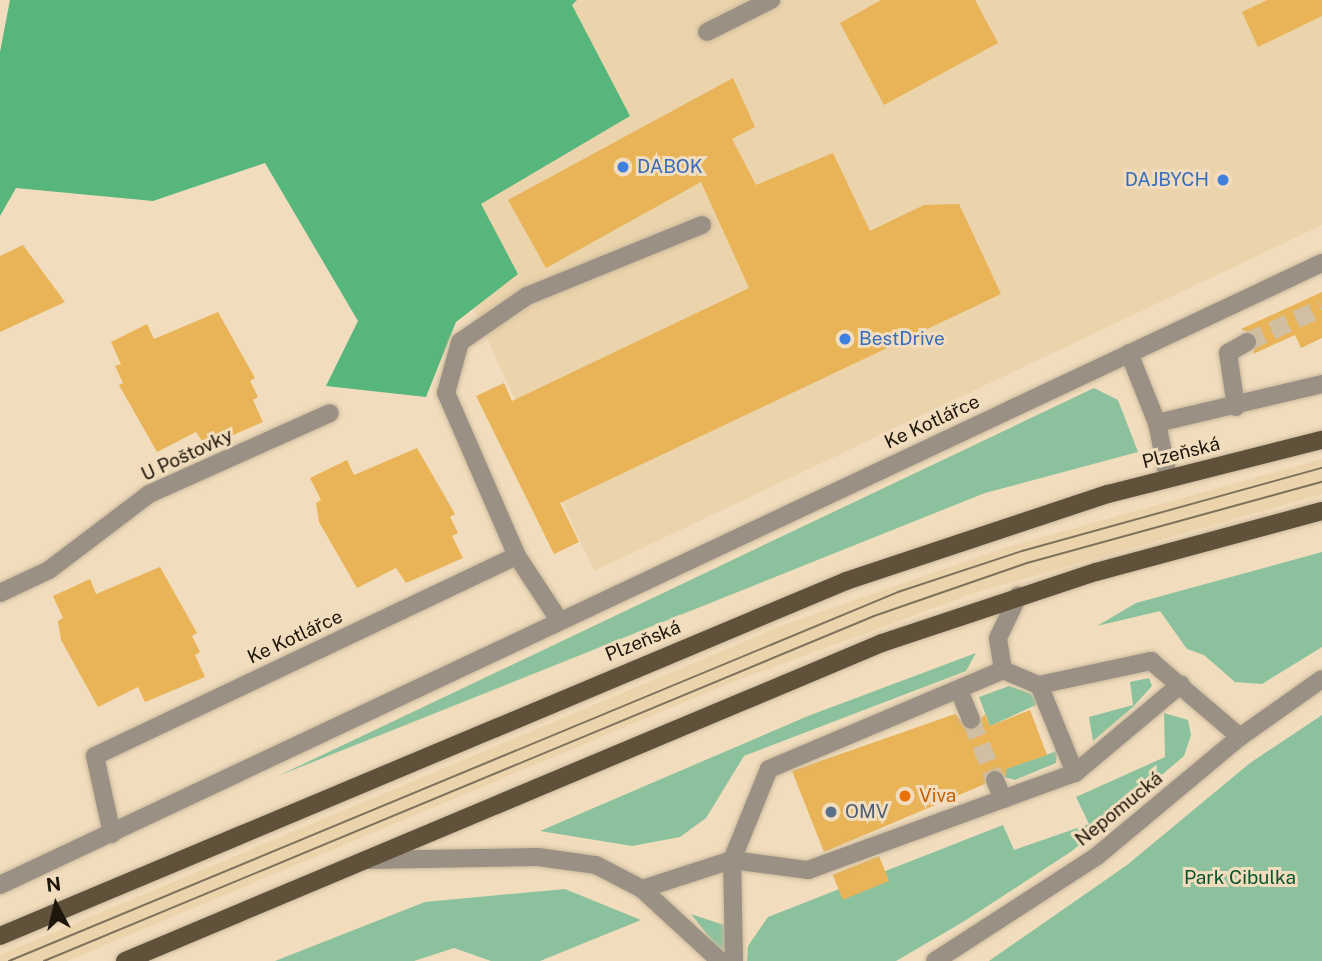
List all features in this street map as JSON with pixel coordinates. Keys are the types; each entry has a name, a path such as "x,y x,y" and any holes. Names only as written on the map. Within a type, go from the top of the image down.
{"main road":[{"name":"Plzeňská","path":"0,936 846,581 1168,477 1322,440"},
{"path":"125,961 774,685 1018,596 1322,512"}],"street":[{"path":"707,32 771,0"},
{"path":"559,620 517,556 446,393 460,342 527,296 702,225"},
{"name":"Ke Kotlářce","path":"0,885 1322,263"},
{"path":"1236,407 1228,352 1247,342"},
{"path":"1129,353 1157,423 1168,477"},
{"path":"1157,423 1236,407 1322,384"},
{"name":"U Poštovky","path":"0,593 49,570 149,494 330,413"},
{"name":"Ke Kotlářce","path":"111,834 95,755 517,556"},
{"path":"1003,670 998,638 1018,596"},
{"path":"734,961 732,860 769,769 1003,670 1039,685 1151,661 1240,737"},
{"name":"Nepomucká","path":"935,961 1097,856 1240,737 1322,679"},
{"path":"642,889 732,860 808,870 1075,773 1181,684"},
{"path":"1039,685 1075,773"},
{"path":"959,690 971,720"},
{"path":"995,780 1003,799"},
{"path":"366,860 538,857 596,865 642,889 720,961"}],"shaded area":[{"path":"577,0 1322,0 1322,225 594,571 473,308 518,273 480,204 630,116 572,5"},
{"path":"1322,459 1322,494 977,592 730,683 67,961 0,961 0,955 786,624 1007,547"}],"green space":[{"path":"10,0 577,0 572,5 630,116 481,204 518,274 456,322 426,397 326,386 358,321 265,163 153,201 16,188 0,216 0,52"},
{"path":"1094,388 1118,400 1138,452 985,493 278,776"},
{"path":"1322,552 1322,647 1262,684 1235,682 1204,655 1187,649 1160,611 1097,626 1136,603"},
{"path":"976,653 966,671 744,756 706,818 680,837 632,846 540,831 808,716"},
{"path":"1149,678 1152,686 1133,707 1093,741 1089,717 1133,705 1130,682"},
{"path":"1009,686 1032,694 1038,704 990,726 979,697"},
{"path":"1164,713 1188,720 1191,735 1184,756 1072,851 963,922 896,961 747,961 748,946 768,917 1003,825 1014,850 1089,824 1076,797 1165,757"},
{"name":"Park Cibulka","path":"1322,715 1322,961 989,961 1127,865 1250,763"},
{"path":"1057,751 1056,763 1015,780 1004,777 1006,769"},
{"path":"565,889 641,920 540,961 491,961 454,948 414,961 275,961 425,902"},
{"path":"691,914 730,927 727,960"}],"building":[{"path":"881,0 975,0 998,43 884,105 840,23"},
{"path":"1267,0 1322,0 1322,16 1258,47 1242,12"},
{"path":"733,78 755,127 732,139 756,185 833,153 870,231 924,205 959,204 1001,294 560,503 579,542 554,554 476,396 504,383 512,401 749,288 701,182 546,268 508,200"},
{"path":"23,245 65,302 0,332 0,256"},
{"path":"1322,292 1322,338 1301,348 1295,335 1253,354 1257,337 1241,329"},
{"path":"218,312 255,378 250,381 258,397 253,400 263,422 206,447 196,432 157,452 119,385 123,383 115,366 121,364 111,342 147,324 154,339"},
{"path":"417,448 455,514 450,517 458,533 452,536 463,558 406,583 396,568 357,588 319,522 316,503 321,500 310,478 347,460 354,475"},
{"path":"160,567 197,633 192,636 200,652 195,655 205,677 145,702 138,687 98,707 61,640 58,621 63,618 53,596 90,579 96,594"},
{"path":"1030,710 1047,755 1006,769 1006,776 990,770 985,784 824,852 792,771 955,714 970,731 985,714 990,726"},
{"path":"879,856 889,881 843,900 833,875"}],"tunnel":[{"path":"1247,342 1322,308"},
{"path":"971,720 995,780"}],"tram line":[{"path":"9,961 898,592 1022,551 1322,468"},
{"path":"44,961 874,616 1027,563 1322,482"}],"place":[{"name":"DABOK","path":"623,167"},
{"name":"DAJBYCH","path":"1223,180"},
{"name":"BestDrive","path":"845,339"},
{"name":"Viva","path":"905,796"},
{"name":"OMV","path":"831,812"}]}
